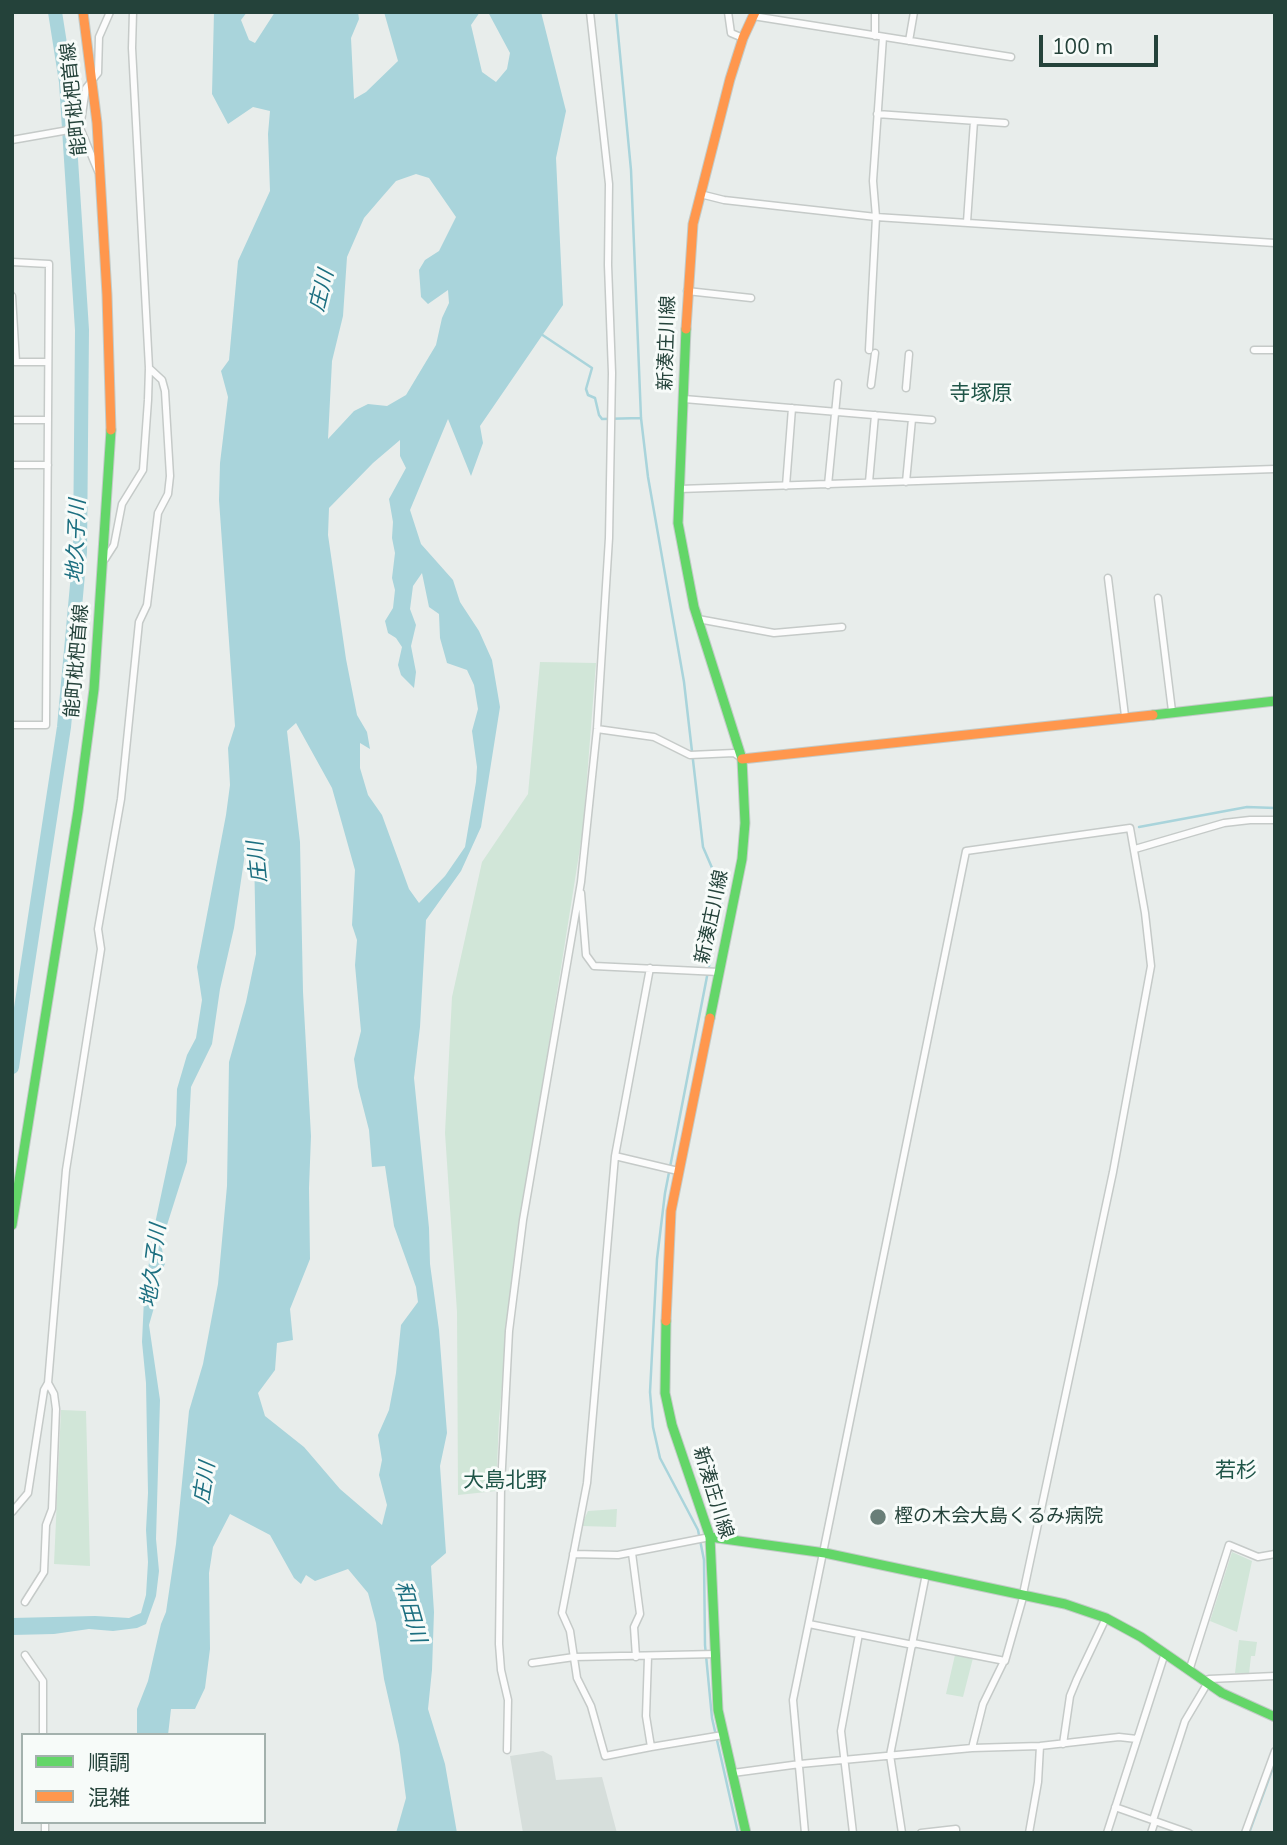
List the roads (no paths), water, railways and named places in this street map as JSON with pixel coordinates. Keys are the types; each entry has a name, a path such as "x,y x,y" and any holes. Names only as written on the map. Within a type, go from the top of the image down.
{"main road":[{"name":"能町枇杷首線","path":"12,1225 78,811 94,689 104,560 111,431 101,179 83,12"},
{"name":"新湊庄川線","path":"746,1833 718,1710 710,1537 672,1425 663,1373 671,1211 743,859 745,803 741,758 698,619 678,523 687,291 693,224 700,194 743,38 754,14"},
{"path":"741,758 885,745 1275,701"},
{"path":"710,1537 825,1553 1065,1604 1106,1618 1141,1637 1205,1683 1241,1703 1275,1717"}],"street":[{"path":"101,179 80,128 86,88 98,73 99,37 110,12"},
{"path":"104,560 114,545 122,504 143,470 149,368 132,48 133,12"},
{"path":"507,1750 508,1699 501,1670 499,1644 501,1486 509,1331 523,1220 581,882 597,729 609,538 612,373 608,265 609,184 590,12"},
{"path":"728,12 731,33 743,38"},
{"path":"874,36 876,12"},
{"path":"909,41 914,12"},
{"path":"754,14 1011,57"},
{"path":"871,385 876,217 873,181 883,37"},
{"path":"877,114 1005,123"},
{"path":"967,222 974,121"},
{"path":"12,140 80,128"},
{"path":"700,194 724,200 876,217 1275,243"},
{"path":"12,262 49,264 46,724 12,725"},
{"path":"687,291 751,298"},
{"path":"12,296 14,362 48,362"},
{"path":"1254,350 1275,350"},
{"path":"906,388 909,354"},
{"path":"12,1512 28,1493 44,1390 48,1383 66,1170 101,949 98,929 121,799 139,622 147,605 158,513 169,494 165,391 162,380 149,368"},
{"path":"828,485 838,383"},
{"path":"684,399 932,420"},
{"path":"786,486 792,408"},
{"path":"869,482 875,415"},
{"path":"12,420 48,419"},
{"path":"906,482 912,419"},
{"path":"12,465 48,465"},
{"path":"678,489 1275,469"},
{"path":"1108,578 1125,716"},
{"path":"1158,598 1172,711"},
{"path":"698,619 774,633 842,627"},
{"path":"597,729 654,737 694,755 734,753 741,758"},
{"path":"1135,849 1224,823 1275,820"},
{"path":"805,1833 793,1700 966,851 1130,828 1152,966 1114,1172 1024,1594 1004,1661 983,1703 972,1748"},
{"path":"581,882 586,955 594,966 719,972"},
{"path":"650,968 615,1156 587,1483 562,1613 570,1631 577,1678 591,1706 605,1756 723,1735"},
{"path":"615,1156 678,1171"},
{"path":"25,1602 44,1572 46,1525 52,1509 55,1409 54,1394 48,1383"},
{"path":"573,1554 618,1555 710,1537"},
{"path":"1189,1671 1229,1545 1258,1557 1275,1554"},
{"path":"632,1553 640,1615 634,1628 636,1657"},
{"path":"902,1833 890,1755 926,1574"},
{"path":"1063,1744 1070,1696 1106,1618"},
{"path":"809,1625 1004,1661"},
{"path":"853,1833 841,1731 859,1634"},
{"path":"1107,1833 1165,1653"},
{"path":"532,1663 574,1657 716,1654"},
{"path":"25,1655 43,1681 43,1733"},
{"path":"648,1657 646,1716 651,1747"},
{"path":"1151,1833 1185,1721 1205,1683 1209,1679 1275,1676"},
{"path":"733,1773 972,1748 1040,1746 1119,1737 1137,1739"},
{"path":"1029,1833 1038,1782 1040,1746"},
{"path":"1245,1833 1275,1751"},
{"path":"1115,1807 1189,1833"},
{"path":"921,1833 956,1829 956,1833"}],"water":[{"path":"214,12 247,12 241,20 249,40 255,43 275,12 358,12 359,19 351,38 354,99 366,92 398,61 384,12 480,12 471,25 482,72 496,82 507,69 510,53 488,12 541,12 566,111 556,158 563,305 480,426 483,443 471,476 448,419 410,510 421,544 453,580 460,602 479,631 492,660 500,707 481,827 461,871 426,920 420,1027 414,1078 447,1433 440,1466 446,1553 431,1566 434,1612 428,1709 445,1764 457,1833 396,1833 406,1798 399,1745 368,1593 348,1569 315,1581 306,1575 301,1584 294,1578 270,1535 230,1514 213,1547 209,1573 210,1649 205,1688 195,1709 171,1709 168,1733 137,1733 137,1709 148,1681 166,1612 176,1544 189,1411 203,1364 218,1284 227,1186 229,1062 256,954 254,852 247,840 212,1044 191,1087 187,1162 161,1244 165,1264 157,1278 159,1290 149,1325 160,1400 156,1539 159,1571 156,1596 146,1624 137,1628 12,1635 12,1618 129,1618 141,1613 146,1595 148,1493 146,1383 142,1342 144,1299 153,1233 176,1125 177,1089 187,1055 196,1038 202,1000 197,967 226,815 230,785 228,748 235,726 219,500 220,463 228,397 221,371 229,360 238,261 270,191 270,111 253,107 228,124 212,94","holes":["416,174 429,178 456,217 439,251 425,260 419,270 421,297 428,304 448,290 449,303 442,318 436,345 406,395 387,406 368,404 354,411 328,439 332,361 343,316 347,257 364,218 396,181","400,440 400,456 406,468 389,499 393,522 395,553 392,578 395,590 393,608 385,621 388,633 396,638 402,647 398,665 401,675 414,688 416,672 411,646 416,625 410,609 413,586 422,573 429,607 439,614 440,638 447,663 467,670 474,685 478,709 472,731 477,767 476,782 465,847 445,876 419,903 409,889 382,815 368,795 360,768 360,743 370,749 367,732 357,715 346,659 328,535 329,508","296,723 332,788 355,870 352,925 357,940 355,965 361,1031 354,1059 358,1087 369,1130 372,1167 385,1166 394,1226 416,1287 418,1302 401,1325 389,1410 378,1435 382,1460 379,1475 387,1505 382,1525 340,1489 304,1447 265,1416 258,1393 275,1370 277,1343 293,1340 290,1309 310,1259 311,1136 303,992 300,842 287,731"]}],"waterway":[{"name":"地久子川","path":"12,1067 64,727 80,552 82,330 66,82 55,12"},
{"path":"616,12 631,170 641,418 648,477 684,682 703,847 719,884 722,899 665,1193 657,1259 650,1392 653,1427 660,1458 698,1530 704,1560 705,1645 712,1718 738,1833"},
{"path":"541,334 592,368 586,389 588,395 595,398 602,419 641,418"},
{"path":"1139,827 1247,807 1275,808"},
{"path":"1249,1833 1275,1762"}],"place":[{"name":"樫の木会大島くるみ病院","path":"878,1517"}],"district":[{"name":"寺塚原","path":"981,395"},
{"name":"若杉","path":"1236,1472"},
{"name":"大島北野","path":"505,1482"}],"water label":[{"name":"庄川","path":"323,291"},
{"name":"庄川","path":"259,862"},
{"name":"庄川","path":"206,1483"},
{"name":"和田川","path":"409,1612"}]}
